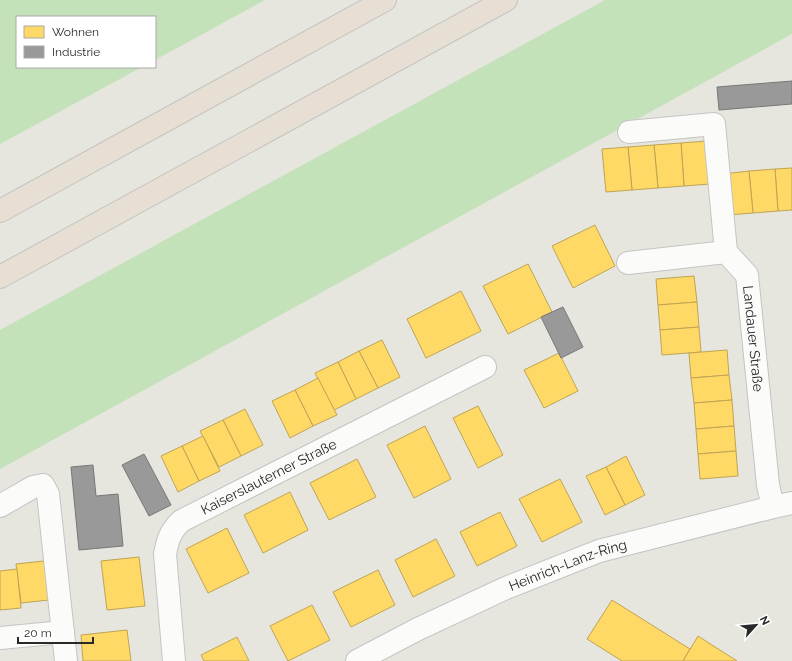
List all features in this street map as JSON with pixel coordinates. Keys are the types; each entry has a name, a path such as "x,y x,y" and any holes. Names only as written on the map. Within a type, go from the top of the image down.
{"highway":[{"path":"0,211 385,0"},
{"path":"0,277 506,0"}],"street":[{"path":"628,263 726,252 714,124 629,132"},
{"name":"Landauer Straße","path":"726,252 747,275 768,485 782,505"},
{"name":"Kaiserslauterner Straße","path":"174,661 165,554 167,540 181,521 485,367"},
{"path":"0,506 33,487 43,485 48,494 66,661"},
{"name":"Heinrich-Lanz-Ring","path":"357,661 418,629 506,588 599,551 782,505"},
{"path":"0,638 63,632"}],"green space":[{"path":"0,0 265,0 156,59 156,16 16,16 16,68 140,68 0,144"},
{"path":"605,0 792,0 792,34 0,469 0,330"}],"building: Wohnen":[{"path":"707,141 710,184 684,186 681,143"},
{"path":"681,143 684,186 658,188 654,145"},
{"path":"654,145 658,188 632,190 628,147"},
{"path":"628,147 632,190 606,192 602,149"},
{"path":"792,168 792,210 778,211 775,169"},
{"path":"775,169 778,211 753,213 749,171"},
{"path":"749,171 753,213 727,215 723,174"},
{"path":"595,225 615,266 573,288 552,246"},
{"path":"528,264 552,312 508,334 483,286"},
{"path":"694,276 697,302 658,305 656,279"},
{"path":"461,291 481,331 426,358 407,319"},
{"path":"697,302 699,327 660,330 658,305"},
{"path":"699,327 701,352 662,355 660,330"},
{"path":"382,340 400,377 378,388 359,351"},
{"path":"727,350 729,375 691,378 689,353"},
{"path":"359,351 378,388 356,399 338,362"},
{"path":"559,353 578,391 544,408 524,370"},
{"path":"338,362 356,399 334,410 315,373"},
{"path":"729,375 732,400 694,403 691,378"},
{"path":"318,378 337,415 313,426 295,390"},
{"path":"295,390 313,426 290,438 272,401"},
{"path":"732,400 734,426 696,429 694,403"},
{"path":"478,406 503,455 478,468 453,418"},
{"path":"245,409 263,445 241,456 223,420"},
{"path":"223,420 241,456 219,467 200,431"},
{"path":"425,426 451,479 414,498 387,445"},
{"path":"734,426 736,451 698,454 696,429"},
{"path":"203,436 220,471 199,481 182,446"},
{"path":"182,446 199,481 178,492 161,456"},
{"path":"736,451 738,476 700,479 698,454"},
{"path":"626,456 645,495 625,505 606,467"},
{"path":"357,459 376,497 329,520 310,483"},
{"path":"606,467 625,505 605,515 586,476"},
{"path":"560,479 582,522 542,542 519,499"},
{"path":"290,492 308,530 263,553 244,515"},
{"path":"500,512 517,546 477,566 460,532"},
{"path":"227,528 249,573 208,593 186,549"},
{"path":"436,539 455,576 413,597 395,560"},
{"path":"139,557 145,606 107,610 101,561"},
{"path":"44,561 49,600 21,603 16,564"},
{"path":"17,569 21,608 0,610 0,571"},
{"path":"378,570 395,605 351,627 333,592"},
{"path":"612,600 690,649 683,661 622,661 587,639"},
{"path":"312,605 330,640 288,661 270,626"},
{"path":"127,630 131,661 83,661 81,635"},
{"path":"698,636 737,661 683,661"},
{"path":"237,637 249,661 204,661 201,655"}],"building: Industrie":[{"path":"792,81 792,104 719,110 717,87"},
{"path":"563,307 583,347 561,358 541,317"},
{"path":"144,454 171,505 149,516 122,465"},
{"path":"93,465 96,496 118,494 123,546 79,550 71,467"}]}
